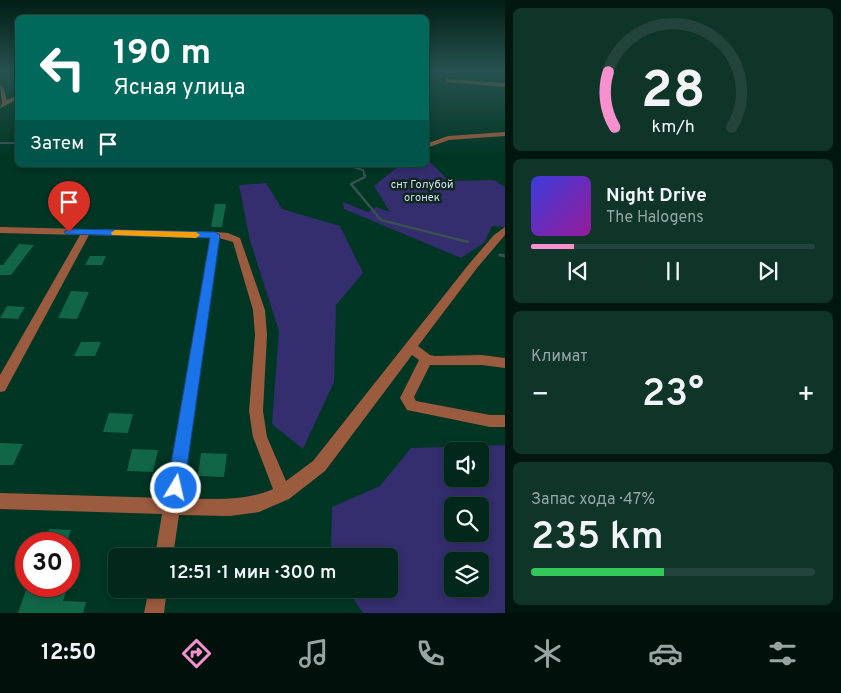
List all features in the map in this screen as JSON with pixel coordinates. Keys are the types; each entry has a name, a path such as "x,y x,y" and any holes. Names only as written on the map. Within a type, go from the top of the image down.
{"street":[{"path":"3,104 15,99"},
{"path":"429,145 448,138 505,134"},
{"path":"0,230 215,235 228,236 237,240 259,310 261,335 256,411 260,437 283,493"},
{"path":"0,501 172,508 230,508 260,504 283,493 319,466 497,237 505,230"},
{"path":"0,387 86,232"},
{"path":"165,548 215,235"},
{"path":"411,347 426,359 436,361 482,360 505,363"},
{"path":"426,359 424,367 408,392 407,398 412,406 490,421 505,421"},
{"path":"154,613 156,598"}],"green space":[{"name":"снт Голубой огонек","path":"429,161 449,181 494,180 505,187 505,227 492,226 484,243 461,258 344,209 343,202 368,212 376,207 390,212 374,186 398,167 429,167"},
{"path":"266,183 282,209 340,226 363,273 336,305 334,382 303,449 272,424 279,331 250,241 239,185"},
{"path":"505,445 505,613 363,613 353,598 398,598 398,548 331,548 332,507 380,486 411,448 444,447 444,487 489,487 489,446"}],"building":[{"path":"215,204 226,204 222,227 211,227"},
{"path":"19,244 34,245 11,275 0,275 0,265 3,265"},
{"path":"90,256 106,256 102,265 85,265"},
{"path":"71,291 89,292 77,319 58,318"},
{"path":"7,306 25,307 18,319 0,318"},
{"path":"81,342 101,342 95,356 74,356"},
{"path":"109,413 133,414 128,433 103,432"},
{"path":"0,443 23,444 13,465 0,465"},
{"path":"132,449 158,450 153,472 127,471"},
{"path":"201,453 227,454 224,477 198,476"},
{"path":"49,529 71,530 70,532 48,532"},
{"path":"24,597 64,597 63,601 86,602 83,613 18,613"}],"waterway":[{"path":"0,143 15,143"},
{"path":"353,167 363,170 365,176"},
{"path":"364,175 365,177 351,184 381,220 468,242"},
{"path":"500,255 505,256"}],"slow traffic":[{"path":"115,233 196,235"}],"route":[{"path":"69,232 215,235 176,488"}]}
